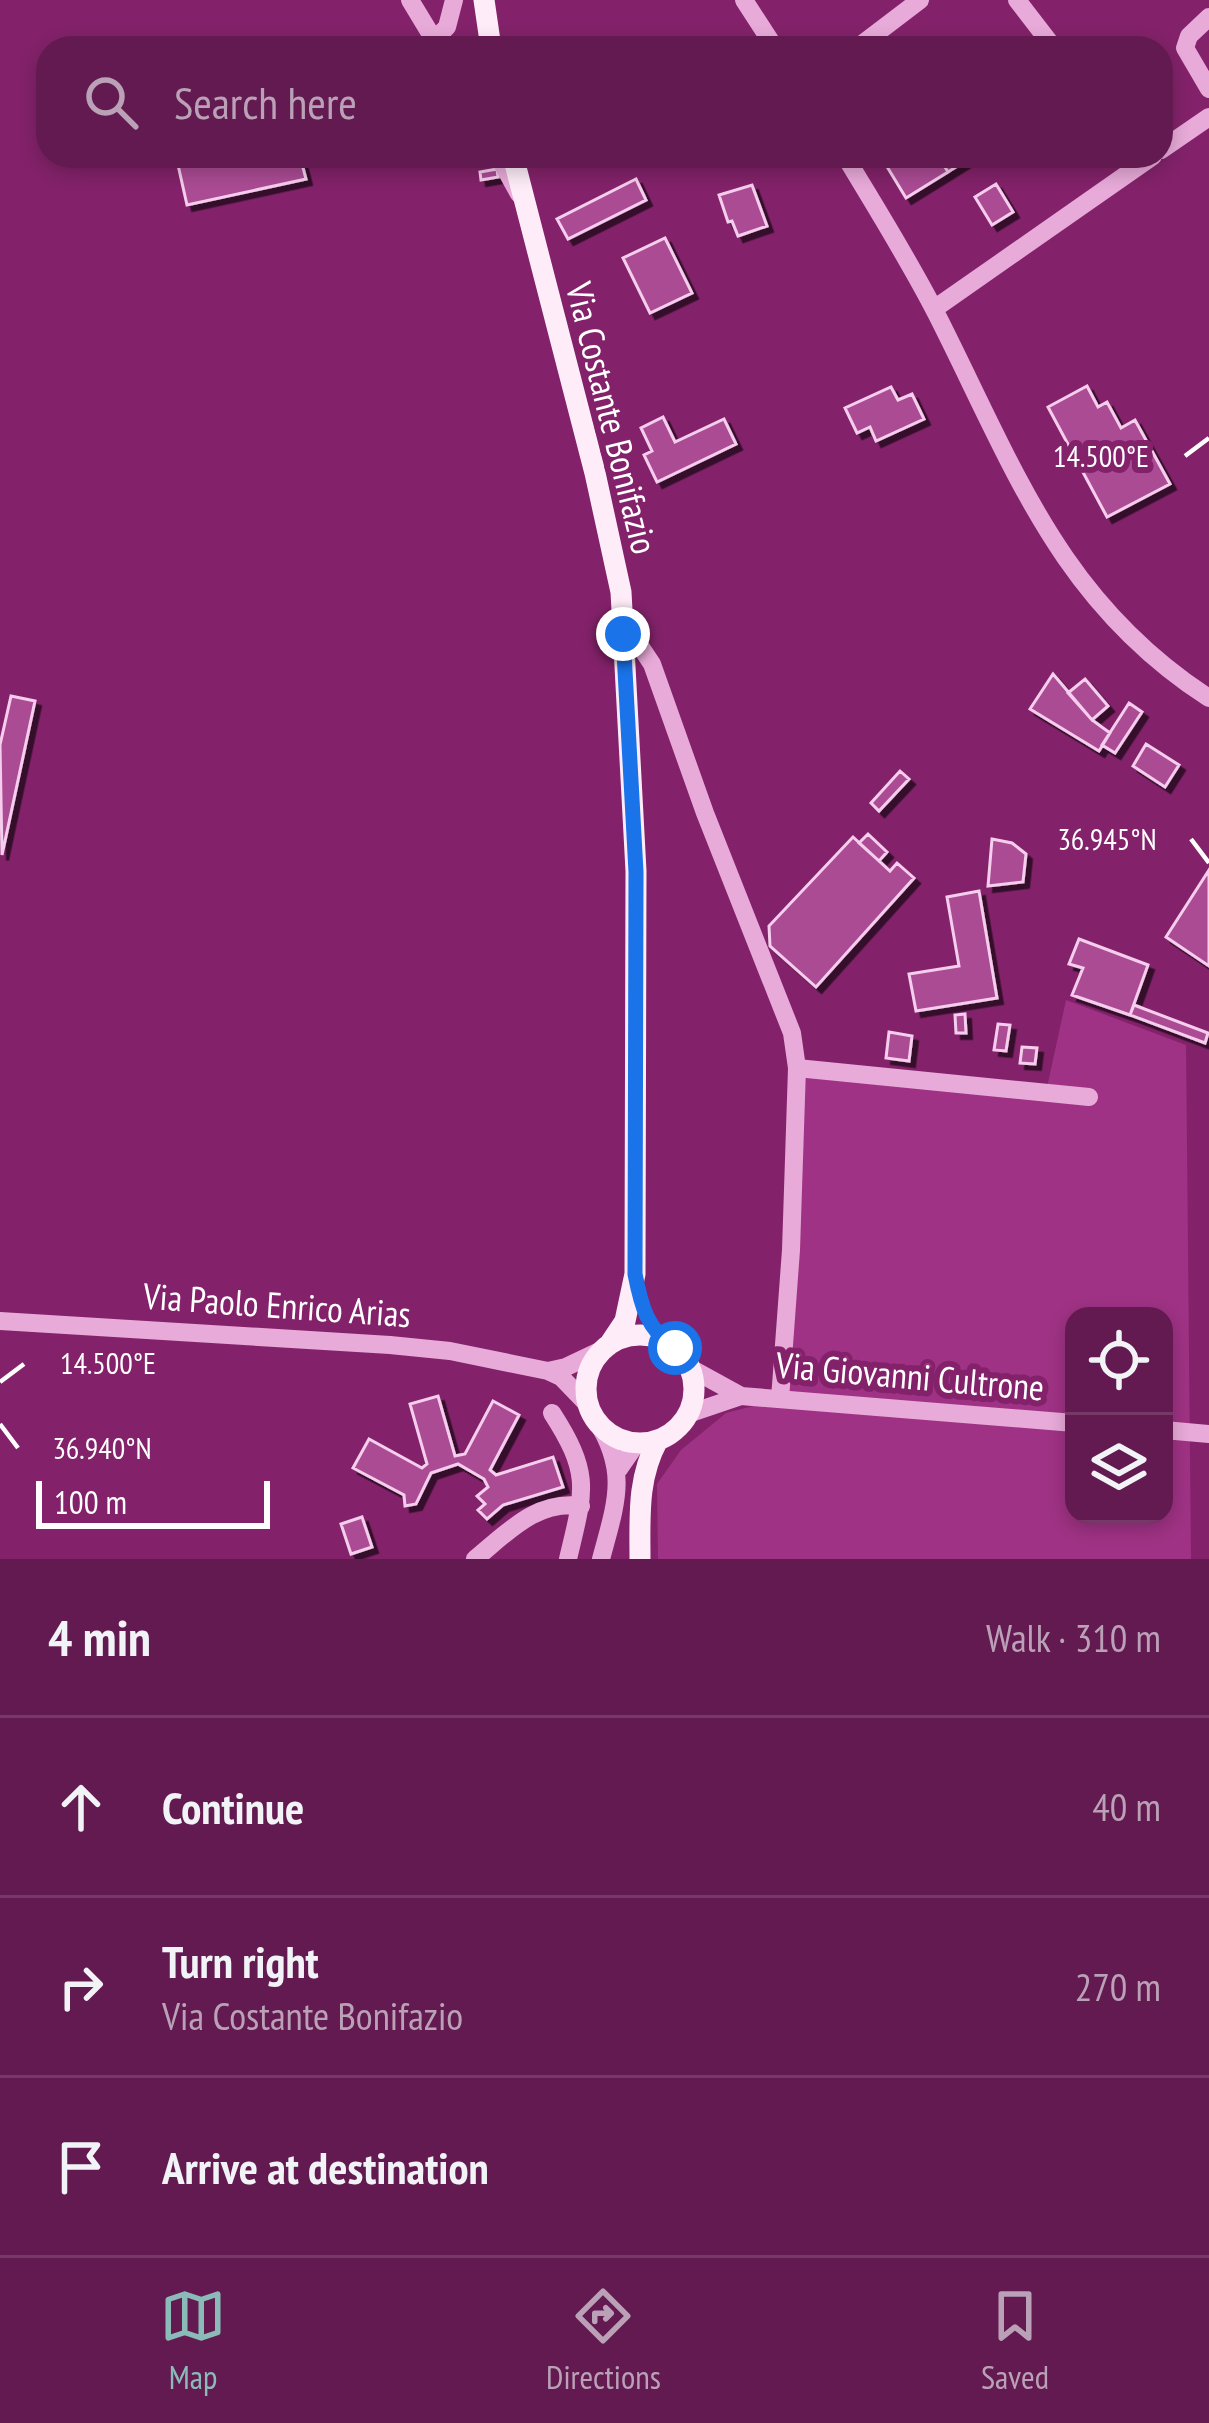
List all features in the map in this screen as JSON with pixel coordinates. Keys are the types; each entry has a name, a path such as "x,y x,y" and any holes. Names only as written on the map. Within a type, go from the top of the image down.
{"main road":[{"path":"484,0 492,36"},
{"path":"496,36 497,0"},
{"name":"Via Costante Bonifazio","path":"516,168 621,592 636,872 635,1274"},
{"path":"635,1274 641,1308 690,1368 693,1399 676,1430 635,1452"},
{"path":"635,1274 625,1321 587,1379 597,1419 645,1465 640,1496"},
{"path":"606,1347 642,1335 664,1341"},
{"path":"635,1452 640,1559"}],"street":[{"path":"410,0 431,36"},
{"path":"441,36 454,0"},
{"path":"744,0 767,36"},
{"path":"873,36 920,0"},
{"path":"1017,0 1045,36"},
{"path":"1209,17 1189,36 1185,48 1209,89"},
{"path":"1173,142 1209,117"},
{"path":"504,168 526,206"},
{"path":"851,168 934,309 1032,504 1073,573 1142,648 1209,698"},
{"path":"934,309 1136,168"},
{"path":"623,634 652,664 791,1033 797,1068 780,1399"},
{"path":"797,1068 1089,1097"},
{"name":"Via Paolo Enrico Arias","path":"0,1321 390,1345 450,1351 548,1371"},
{"path":"548,1371 606,1347"},
{"path":"690,1368 741,1396"},
{"path":"548,1371 561,1377 597,1419"},
{"path":"688,1414 741,1396"},
{"name":"Via Giovanni Cultrone","path":"741,1396 1065,1422"},
{"path":"552,1413 575,1448 584,1477 568,1559"},
{"path":"1173,1431 1209,1434"},
{"path":"601,1559 635,1452"},
{"path":"475,1559 525,1518 548,1506 581,1506"}],"shaded area":[{"path":"1066,1000 1186,1045 1191,1559 658,1559 657,1484 681,1450 726,1413 780,1399 797,1068 1046,1092"}],"building":[{"path":"179,168 303,168 306,179 187,205"},
{"path":"888,168 946,168 948,172 906,198"},
{"path":"497,169 498,177 481,180 480,172"},
{"path":"636,179 646,200 568,239 557,219"},
{"path":"996,184 1013,212 992,225 975,197"},
{"path":"752,185 767,226 738,236 719,195"},
{"path":"665,238 692,293 650,313 623,258"},
{"path":"1087,386 1098,407 1107,402 1121,428 1135,420 1170,484 1107,517 1048,407"},
{"path":"891,387 898,400 912,394 924,419 876,441 870,427 857,433 845,408"},
{"path":"663,417 675,442 724,419 736,444 657,482 644,455 652,451 641,428"},
{"path":"1053,674 1092,720 1110,733 1099,751 1030,709"},
{"path":"1085,679 1108,706 1092,720 1068,693"},
{"path":"11,696 35,701 2,855 0,745"},
{"path":"1129,703 1142,712 1115,753 1102,745"},
{"path":"1146,744 1179,765 1165,787 1133,766"},
{"path":"900,771 909,779 879,811 871,803"},
{"path":"868,834 887,852 879,861 859,843"},
{"path":"853,837 890,871 897,863 914,878 816,987 770,946 769,926"},
{"path":"992,839 1012,843 1026,854 1023,882 988,886"},
{"path":"1209,870 1209,966 1166,937"},
{"path":"979,891 997,998 916,1011 909,974 959,966 947,897"},
{"path":"1079,939 1148,965 1130,1015 1072,995 1083,968 1069,964"},
{"path":"1134,1005 1208,1033 1205,1043 1130,1015"},
{"path":"965,1014 966,1033 956,1033 955,1015"},
{"path":"998,1024 1010,1025 1006,1051 994,1050"},
{"path":"889,1032 912,1036 909,1061 886,1058"},
{"path":"1022,1047 1037,1048 1035,1064 1020,1063"},
{"path":"438,1396 455,1456 465,1454 493,1401 519,1415 490,1470 496,1475 553,1457 563,1487 503,1505 487,1519 478,1510 485,1504 477,1496 488,1487 484,1479 458,1464 431,1473 416,1504 405,1506 404,1495 353,1468 369,1439 422,1468 427,1464 410,1404"},
{"path":"362,1517 372,1547 351,1554 341,1524"}],"route":[{"path":"623,634 636,872 635,1274 649,1323 675,1348"}]}
